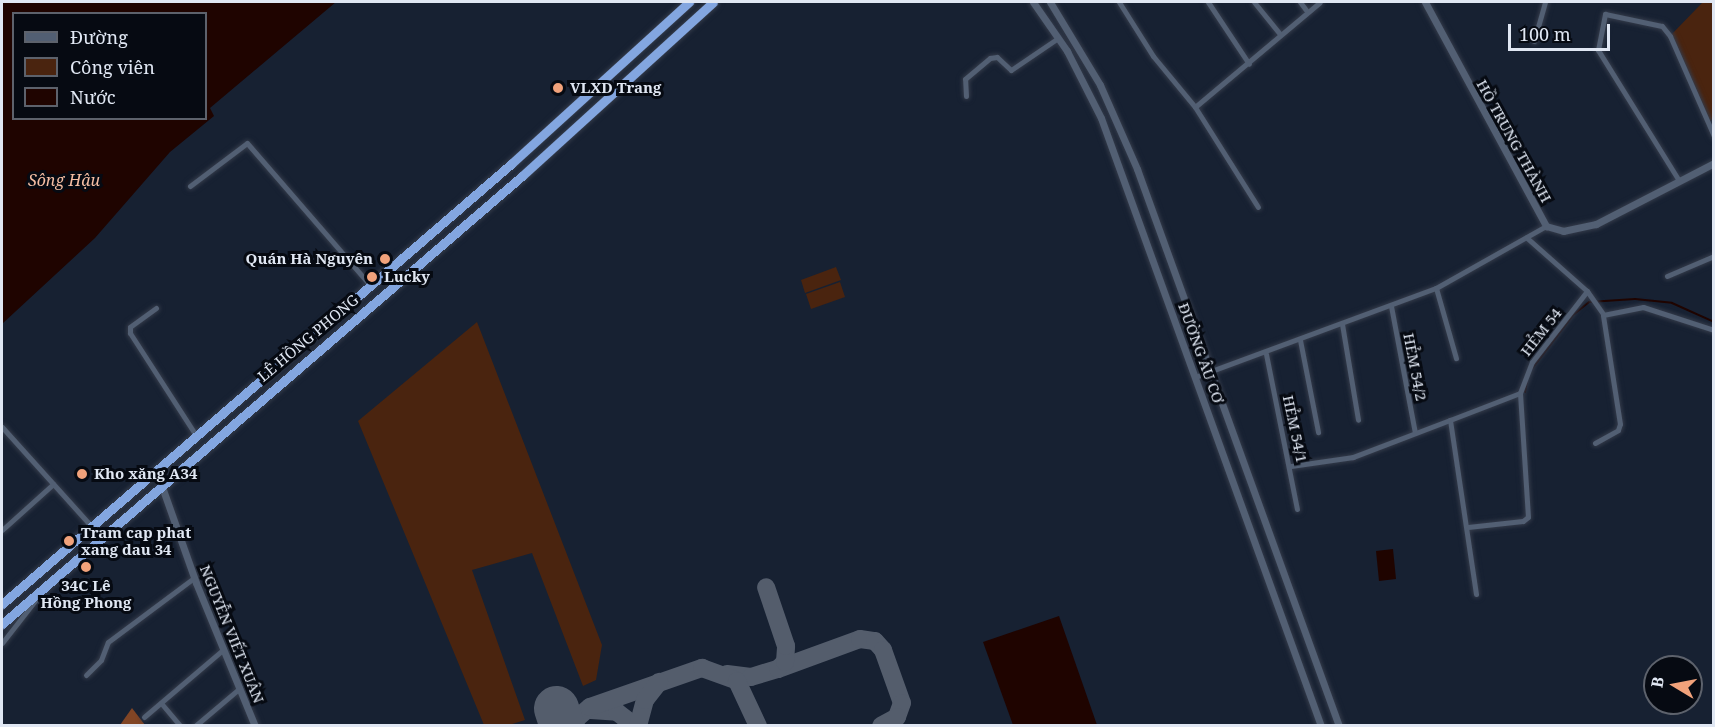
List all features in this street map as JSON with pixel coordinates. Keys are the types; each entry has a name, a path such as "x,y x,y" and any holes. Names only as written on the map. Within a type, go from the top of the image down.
{"highway":[{"name":"LÊ HỒNG PHONG","path":"2,604 165,459 511,164 689,2"},
{"name":"LÊ HỒNG PHONG","path":"2,624 176,470 522,176 713,2"},
{"path":"165,459 176,470"}],"street":[{"name":"ĐƯỜNG ÂU CƠ","path":"1033,2 1058,38 1096,108 1132,199 1321,726"},
{"name":"ĐƯỜNG ÂU CƠ","path":"1050,2 1104,93 1146,193 1340,726"},
{"path":"1119,2 1153,56 1195,107 1258,207"},
{"path":"1208,2 1249,64"},
{"path":"1254,2 1280,34"},
{"path":"1300,2 1306,10"},
{"path":"1195,107 1249,64 1306,10 1320,2"},
{"name":"HỒ TRUNG THÀNH","path":"1425,2 1546,226 1563,231 1596,224 1678,179 1713,163"},
{"path":"1534,41 1545,2"},
{"path":"1678,179 1598,50 1605,14 1662,26 1670,36 1713,136"},
{"path":"966,96 965,79 990,58 997,57 1011,70 1058,38"},
{"path":"190,186 247,143 370,285"},
{"path":"1132,199 1146,193"},
{"path":"1195,377 1266,354 1436,288 1546,226"},
{"path":"1526,237 1587,291 1597,301 1603,314 1620,424 1618,430 1594,443"},
{"path":"1667,276 1713,256"},
{"path":"1436,288 1456,358"},
{"name":"HẺM 54","path":"1468,527 1523,521 1528,517 1520,393 1532,362 1587,291"},
{"name":"HẺM 54/2","path":"1391,306 1415,433"},
{"path":"1603,314 1643,307 1713,330"},
{"path":"156,308 130,327 130,333 195,434"},
{"path":"1342,324 1358,420"},
{"path":"1299,340 1318,432"},
{"name":"HẺM 54/1","path":"1266,354 1291,466 1297,509"},
{"path":"1291,466 1353,457 1520,393"},
{"path":"1449,420 1468,527 1476,594"},
{"path":"2,426 101,537"},
{"path":"2,530 53,484"},
{"name":"NGUYỄN VIẾT XUÂN","path":"161,484 194,578 255,726"},
{"path":"86,675 101,660 108,642 194,578"},
{"path":"2,643 26,617 44,588"},
{"path":"144,717 224,649"},
{"path":"195,726 240,688"},
{"path":"161,703 180,726"}],"green space":[{"path":"1703,2 1713,2 1713,118 1707,125 1670,36"},
{"path":"836,267 841,280 805,293 801,280"},
{"path":"840,282 845,297 811,309 806,294"},
{"path":"477,322 602,645 596,680 583,686 532,553 472,570 525,720 509,725 484,725 358,421"}],"shaded area":[{"path":"132,708 145,725 120,725"}],"water":[{"name":"Sông Hậu","path":"2,2 336,2 210,108 214,116 170,152 95,238 2,324"},
{"path":"1393,549 1396,579 1379,581 1376,551"},
{"path":"1059,616 1097,725 1013,725 983,642"}],"waterway":[{"path":"1531,370 1573,315 1589,302 1635,299 1672,303 1714,322"},
{"path":"1525,392 1527,381"}],"taxiway":[{"path":"727,674 751,677 778,669 785,662 786,646 766,587"},
{"path":"778,669 860,639 875,641 883,650 902,703 897,717 881,726"},
{"path":"568,726 590,707 702,668 737,681 758,726"},
{"path":"638,726 645,700 659,682"},
{"path":"591,710 617,712 635,726"}],"runway":[{"path":"556,708 562,726"}],"place":[{"name":"VLXD Trang","path":"558,88"},
{"name":"Quán Hà Nguyên","path":"385,259"},
{"name":"Lucky","path":"372,277"},
{"name":"Kho xăng A34","path":"82,474"},
{"name":"Tram cap phat xang dau 34","path":"69,541"},
{"name":"34C Lê Hồng Phong","path":"86,567"}]}
